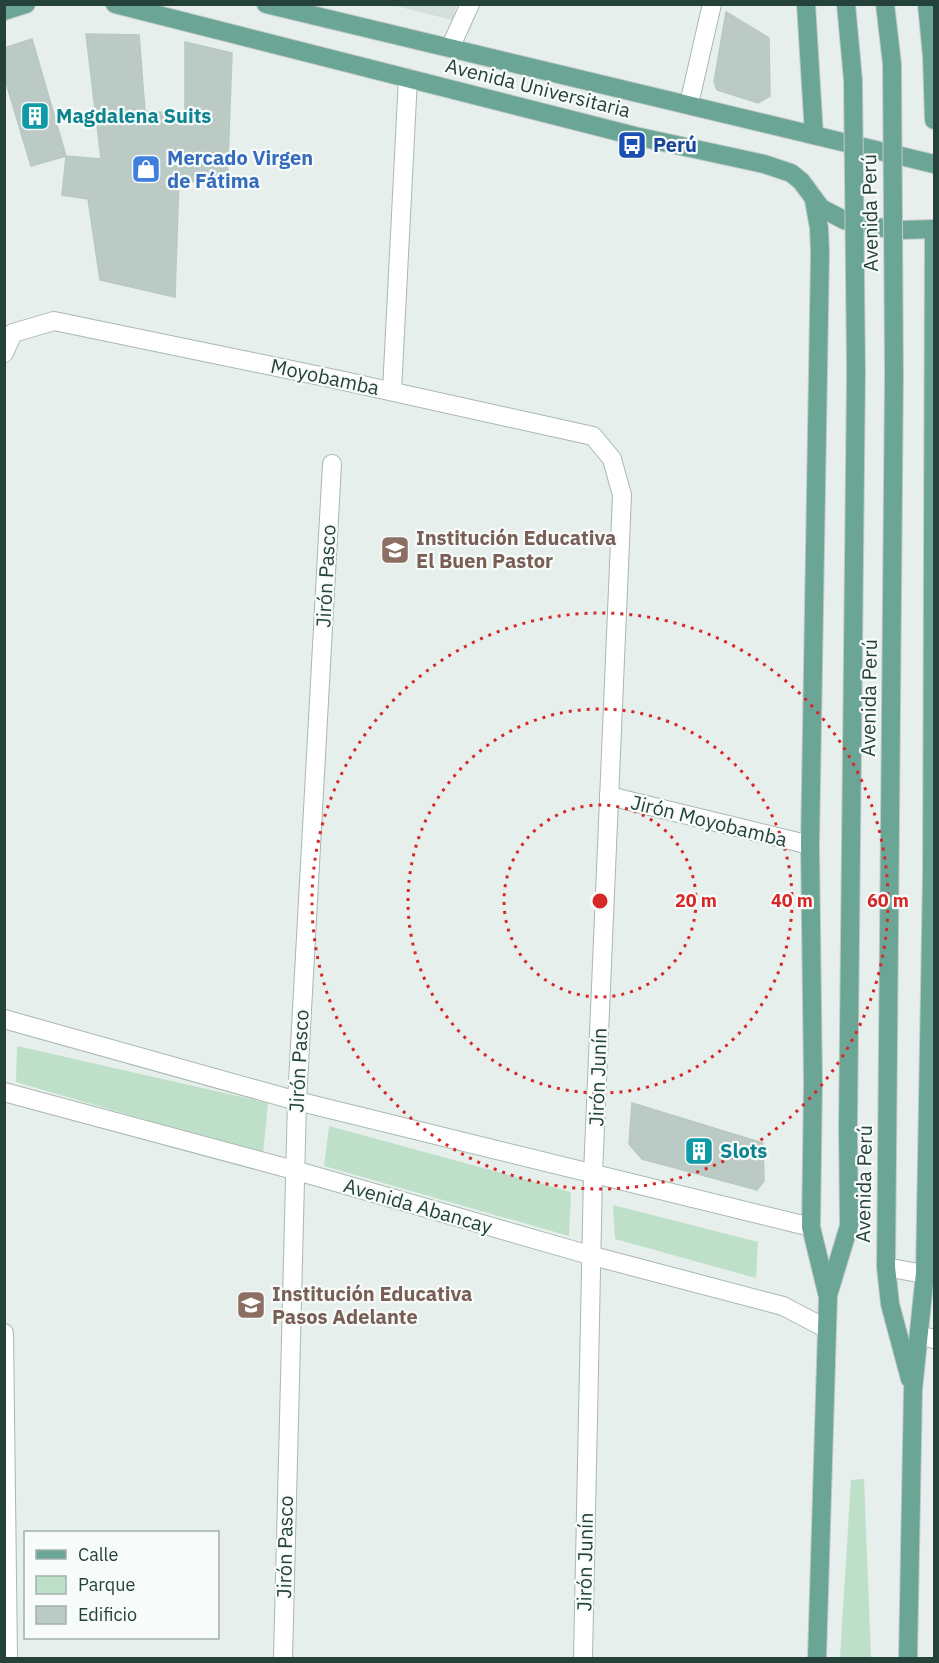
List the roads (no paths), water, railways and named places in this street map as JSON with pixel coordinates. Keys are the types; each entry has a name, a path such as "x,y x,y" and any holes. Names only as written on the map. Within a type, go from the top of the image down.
{"main road":[{"path":"4,11 26,4"},
{"name":"Avenida Universitaria","path":"115,4 635,136 764,164 791,173 801,181 821,208 832,214 868,226 900,230 934,229"},
{"name":"Avenida Universitaria","path":"266,4 934,164"},
{"path":"806,4 814,135"},
{"name":"Avenida Perú","path":"817,1659 828,1297 849,1226 848,1126 856,372 853,80 846,4"},
{"name":"Avenida Perú","path":"885,4 892,64 894,375 886,1267 890,1304 913,1389"},
{"path":"927,4 934,120"},
{"name":"Avenida Perú","path":"814,200 819,228 820,253 810,845 813,1082 811,1227 828,1297"},
{"name":"Avenida Perú","path":"909,1659 913,1389 927,1337 930,1274 934,229"}],"street":[{"path":"450,48 470,4"},
{"path":"689,104 712,4"},
{"path":"392,391 408,78"},
{"name":"Moyobamba","path":"4,353 13,333 54,321 392,391 593,436 612,459 622,495"},
{"name":"Jirón Pasco","path":"283,1659 294,1170 332,464"},
{"name":"Jirón Junín","path":"583,1659 593,1174 622,495"},
{"name":"Jirón Moyobamba","path":"609,796 810,845"},
{"path":"4,1019 297,1101 811,1227"},
{"name":"Avenida Abancay","path":"4,1092 294,1170 593,1256 783,1306 827,1329"},
{"path":"886,1267 930,1274"},
{"path":"4,1334 8,1659"}],"place":[{"name":"Magdalena Suits","path":"35,116"},
{"name":"Perú","path":"632,145"},
{"name":"Mercado Virgen de Fátima","path":"146,169"},
{"name":"Institución Educativa El Buen Pastor","path":"395,550"},
{"name":"Slots","path":"699,1151"},
{"name":"Institución Educativa Pasos Adelante","path":"251,1305"}]}
